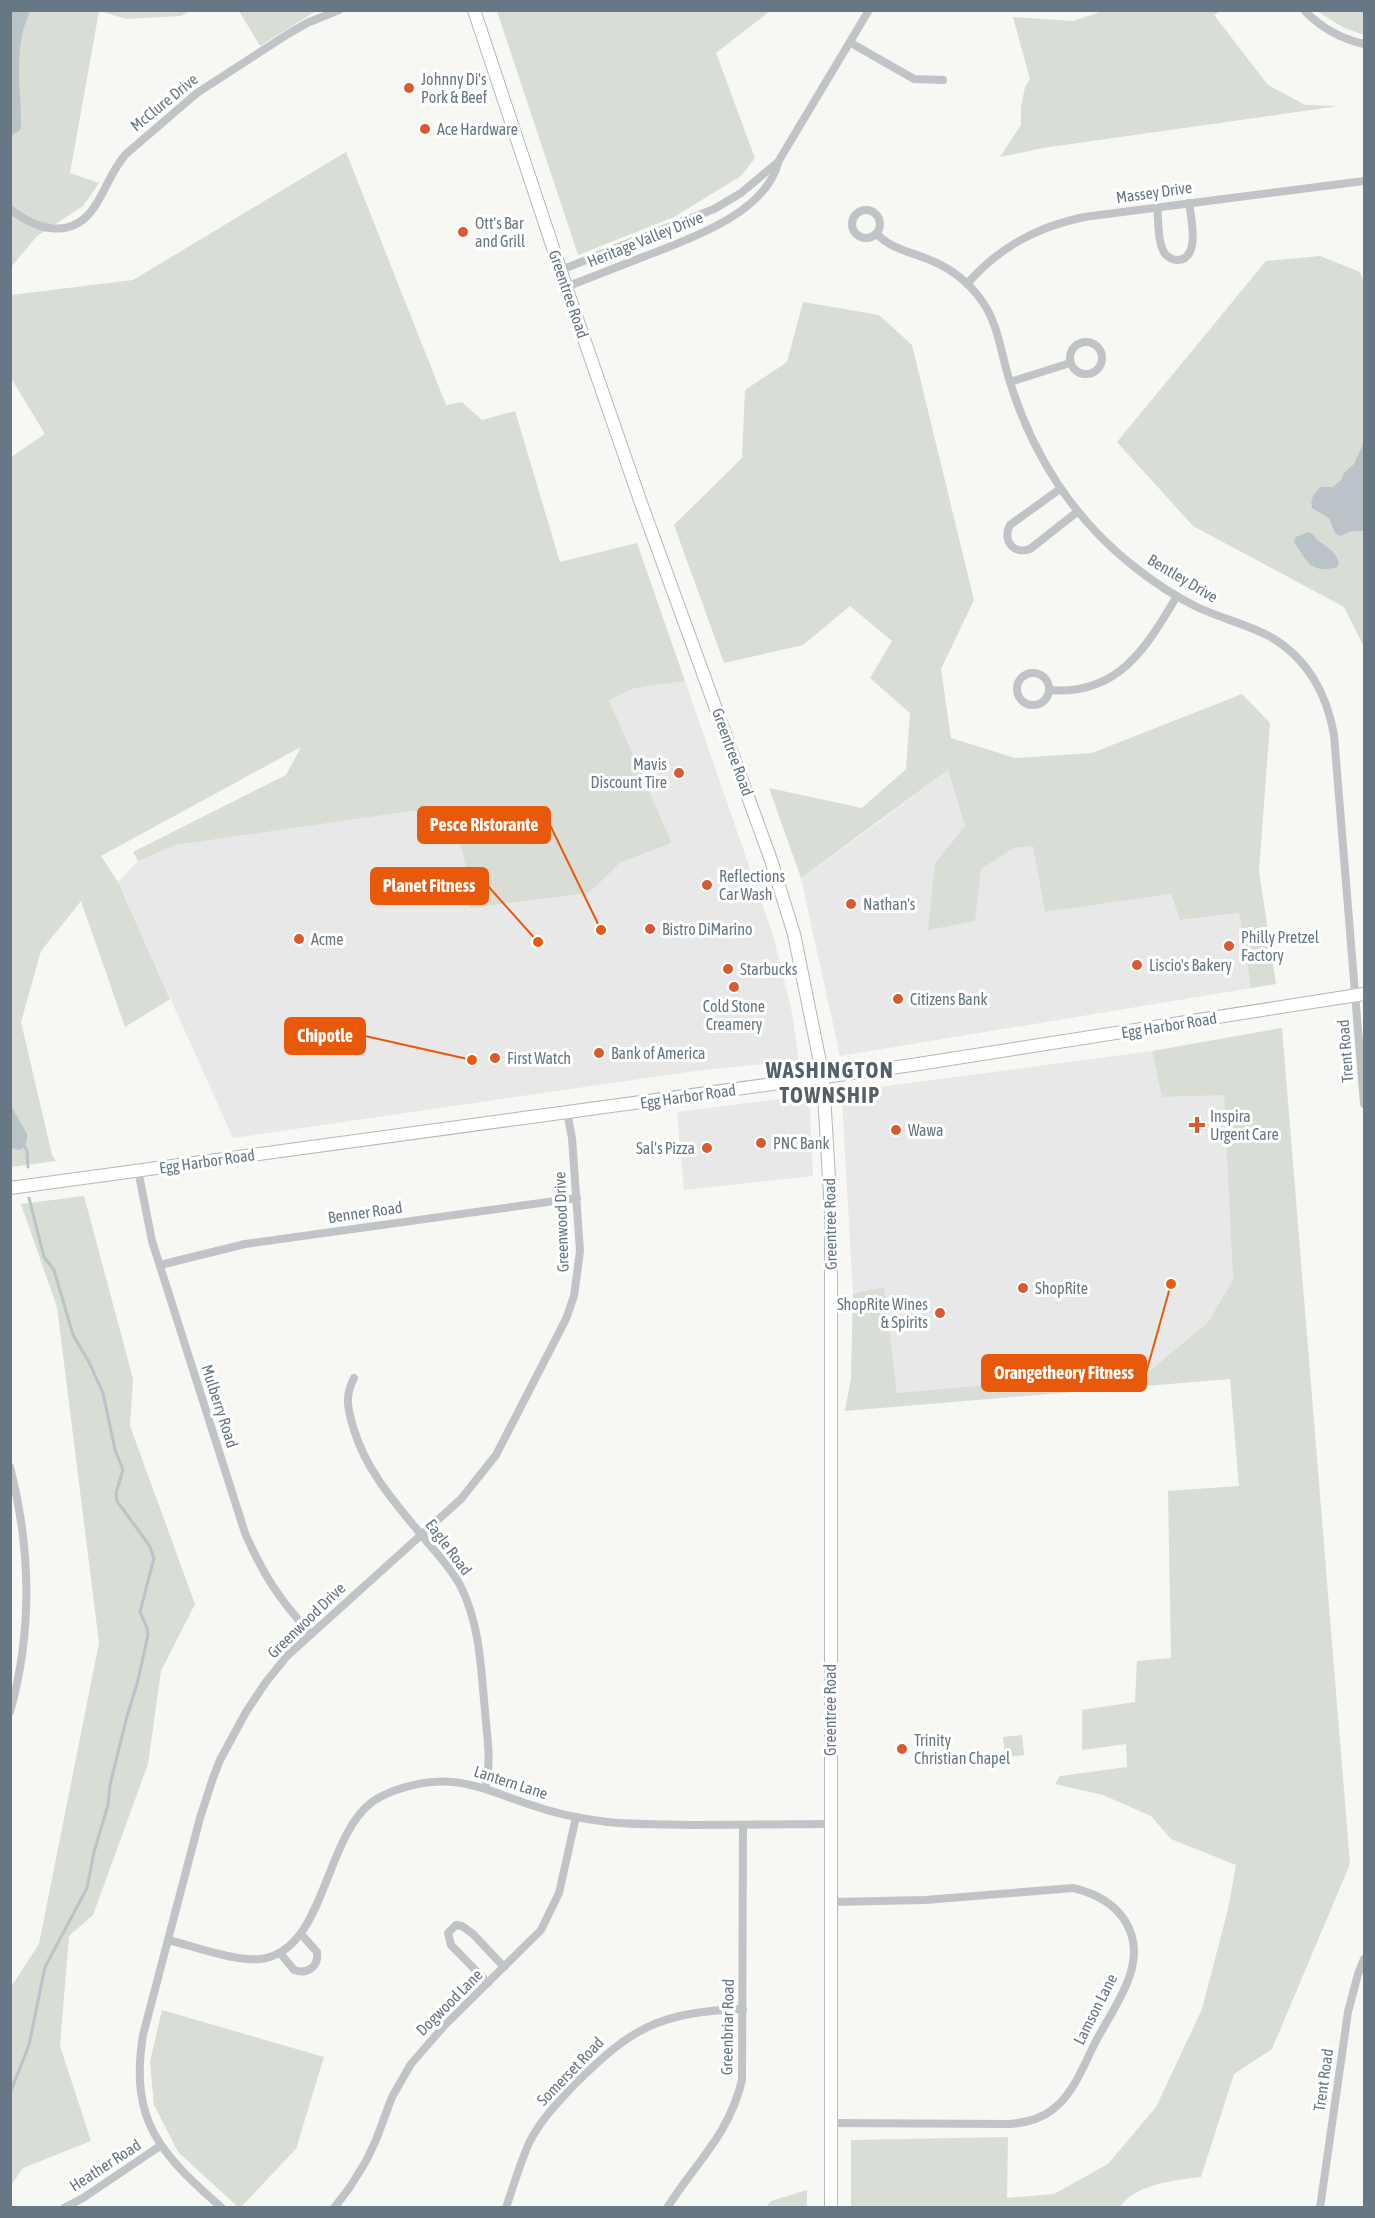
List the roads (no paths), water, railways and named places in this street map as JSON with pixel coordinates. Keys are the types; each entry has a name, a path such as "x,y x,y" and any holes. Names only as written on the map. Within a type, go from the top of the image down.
{"street":[{"name":"McClure Drive","path":"10,209 44,228 68,228 82,220 95,206 116,165 197,93 288,34 307,23 339,10"},
{"name":"Greentree Road","path":"474,10 641,503 771,860 799,951 823,1077 831,1213 831,2208"},
{"name":"Heritage Valley Drive","path":"566,287 693,238 720,224 746,206 763,190 775,173 778,162 869,10"},
{"path":"1304,10 1319,23 1341,36 1365,44"},
{"path":"851,43 914,80 943,80"},
{"name":"Heritage Valley Drive","path":"561,270 714,209 741,193 778,162"},
{"name":"Massey Drive","path":"967,284 991,259 1044,227 1084,217 1365,181"},
{"path":"1157,207 1160,237 1165,253 1170,259 1178,260 1186,257 1191,250 1193,238 1189,203"},
{"name":"Bentley Drive","path":"877,234 892,246 945,267 967,284 983,302 991,315 1010,382 1031,436 1060,489 1077,512 1132,565 1177,596 1278,641 1302,663 1321,690 1329,711 1334,735 1360,995"},
{"path":"1010,382 1070,363"},
{"path":"1060,489 1010,525 1007,539 1010,546 1016,550 1030,549 1077,512"},
{"path":"1049,690 1086,688 1105,681 1121,671 1148,643 1177,596"},
{"name":"Egg Harbor Road","path":"10,1188 912,1065 1360,995"},
{"name":"Trent Road","path":"1360,995 1365,1104"},
{"name":"Greenwood Drive","path":"222,2208 186,2176 160,2146 144,2108 139,2080 139,2058 143,2035 200,1818 220,1760 256,1695 287,1656 468,1492 496,1455 566,1319 577,1286 579,1262 577,1198 572,1138 567,1112"},
{"name":"Mulberry Road","path":"138,1170 146,1215 160,1265 245,1533 270,1584 310,1633"},
{"name":"Benner Road","path":"160,1265 245,1244 577,1198"},
{"name":"Eagle Road","path":"354,1378 347,1398 348,1409 362,1451 381,1486 454,1575 474,1620 480,1657 489,1756 485,1788"},
{"path":"10,1712 25,1642 27,1600 22,1520 11,1472"},
{"name":"Lantern Lane","path":"280,1953 293,1944 301,1934 357,1817 372,1802 407,1787 439,1781 471,1784 530,1805 576,1817 637,1824 830,1824"},
{"name":"Dogwood Lane","path":"334,2208 351,2187 366,2162 392,2097 411,2064 436,2035 541,1930 550,1915 561,1886 576,1817"},
{"name":"Greenbriar Road","path":"667,2208 715,2144 736,2103 742,2080 743,1825"},
{"name":"Lamson Lane","path":"830,2123 1009,2124 1041,2117 1053,2110 1070,2090 1126,1984 1134,1958 1134,1944 1130,1930 1115,1907 1089,1892 1073,1888 925,1900 832,1902"},
{"path":"488,1983 452,1945 448,1933 451,1928 456,1925 467,1928 504,1967"},
{"path":"168,1940 248,1959 262,1959 280,1953 294,1970 305,1971 314,1967 317,1962 317,1952 301,1934"},
{"name":"Trent Road","path":"1320,2208 1348,2012 1354,1986 1365,1959"},
{"name":"Somerset Road","path":"506,2208 522,2160 535,2132 555,2106 609,2051 643,2028 674,2017 705,2011 743,2009"},
{"name":"Heather Road","path":"64,2208 83,2198 160,2146"}],"waterway":[{"path":"23,1143 27,1151 28,1167"},
{"path":"10,2093 29,2045 45,1967 87,1888 148,1635 140,1612 154,1558 149,1545 117,1501 116,1493 123,1470 115,1450 103,1393 89,1362 73,1335 54,1270 44,1257 29,1198"}],"place":[{"name":"Johnny Di's Pork & Beef","path":"409,88"},
{"name":"Ace Hardware","path":"425,129"},
{"name":"Ott's Bar and Grill","path":"463,232"},
{"name":"Mavis Discount Tire","path":"679,773"},
{"name":"Reflections Car Wash","path":"707,885"},
{"name":"Nathan's","path":"851,904"},
{"name":"Bistro DiMarino","path":"650,929"},
{"name":"Pesce Ristorante","path":"601,930"},
{"name":"Acme","path":"299,939"},
{"name":"Planet Fitness","path":"538,942"},
{"name":"Philly Pretzel Factory","path":"1229,946"},
{"name":"Liscio's Bakery","path":"1137,965"},
{"name":"Starbucks","path":"728,969"},
{"name":"Cold Stone Creamery","path":"734,987"},
{"name":"Citizens Bank","path":"898,999"},
{"name":"Bank of America","path":"599,1053"},
{"name":"First Watch","path":"495,1058"},
{"name":"Chipotle","path":"472,1060"},
{"name":"Inspira Urgent Care","path":"1197,1125"},
{"name":"Wawa","path":"896,1130"},
{"name":"PNC Bank","path":"761,1143"},
{"name":"Sal's Pizza","path":"707,1148"},
{"name":"Orangetheory Fitness","path":"1171,1284"},
{"name":"ShopRite","path":"1023,1288"},
{"name":"ShopRite Wines & Spirits","path":"940,1313"},
{"name":"Trinity Christian Chapel","path":"902,1749"}],"district":[{"name":"WASHINGTON TOWNSHIP","path":"830,1082"}]}
